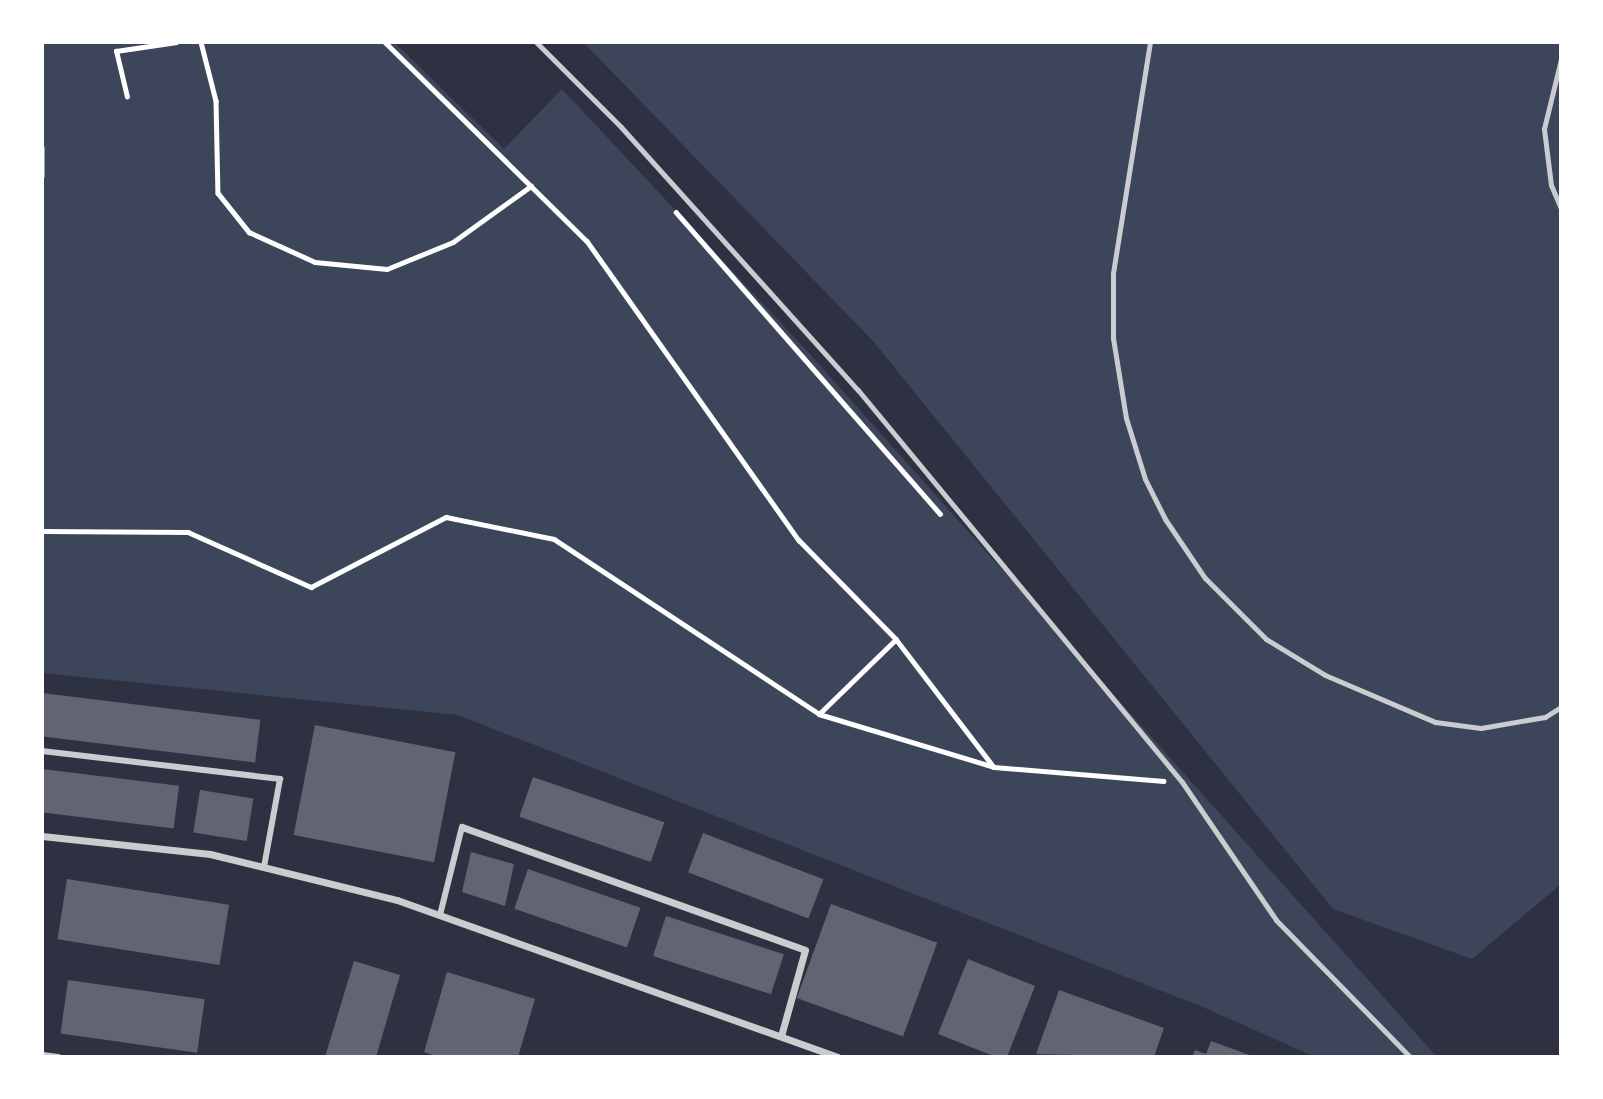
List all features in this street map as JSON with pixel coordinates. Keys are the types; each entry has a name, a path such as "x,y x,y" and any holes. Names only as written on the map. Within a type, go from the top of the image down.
{"street":[{"path":"42,751 280,779 264,867"},
{"path":"440,915 462,827 805,950 781,1036"},
{"path":"42,836 209,854 397,900 836,1057"},
{"path":"42,1055 58,1057"}],"lane":[{"path":"536,42 621,127 858,390 1182,782 1276,920 1409,1057"},
{"path":"1150,42 1113,274 1113,338 1126,418 1145,479 1165,519 1205,578 1266,639 1337,680 1435,722 1481,728 1545,717 1561,708"},
{"path":"1561,59 1544,129 1552,185 1561,208"}],"path":[{"path":"127,97 116,51 183,42"},
{"path":"201,42 216,101 218,193 249,232 315,262 387,269 453,242 531,186"},
{"path":"385,42 587,241 799,540 896,639 994,767"},
{"path":"42,147 42,176"},
{"path":"667,201 946,522"},
{"path":"42,531 188,532 311,587 446,517 554,539 819,714 994,767 1182,782"},
{"path":"819,714 896,639"}],"shaded area":[{"path":"42,42 394,42 504,149 562,89 808,352 1437,1057 1315,1057 1205,1008 458,715 42,673"},
{"path":"583,42 1561,42 1561,884 1472,959 1333,909 873,341"}],"building":[{"path":"42,693 260,720 255,762 42,736"},
{"path":"315,725 455,752 434,862 294,835"},
{"path":"42,769 179,786 174,828 42,812"},
{"path":"533,777 664,822 651,862 519,817"},
{"path":"200,790 253,798 247,841 193,832"},
{"path":"703,833 823,879 808,918 688,872"},
{"path":"471,852 514,864 505,906 462,892"},
{"path":"528,869 641,908 627,947 514,909"},
{"path":"67,879 229,905 219,965 57,939"},
{"path":"831,904 937,943 903,1037 797,998"},
{"path":"666,916 784,954 771,994 653,956"},
{"path":"968,959 1035,986 1007,1057 996,1057 938,1034"},
{"path":"354,961 400,975 376,1057 325,1057"},
{"path":"447,972 535,999 518,1057 439,1057 424,1052"},
{"path":"68,980 205,999 197,1053 60,1033"},
{"path":"1059,990 1164,1028 1154,1057 1036,1054"},
{"path":"1211,1041 1255,1057 1192,1057 1195,1050 1206,1054"}]}
